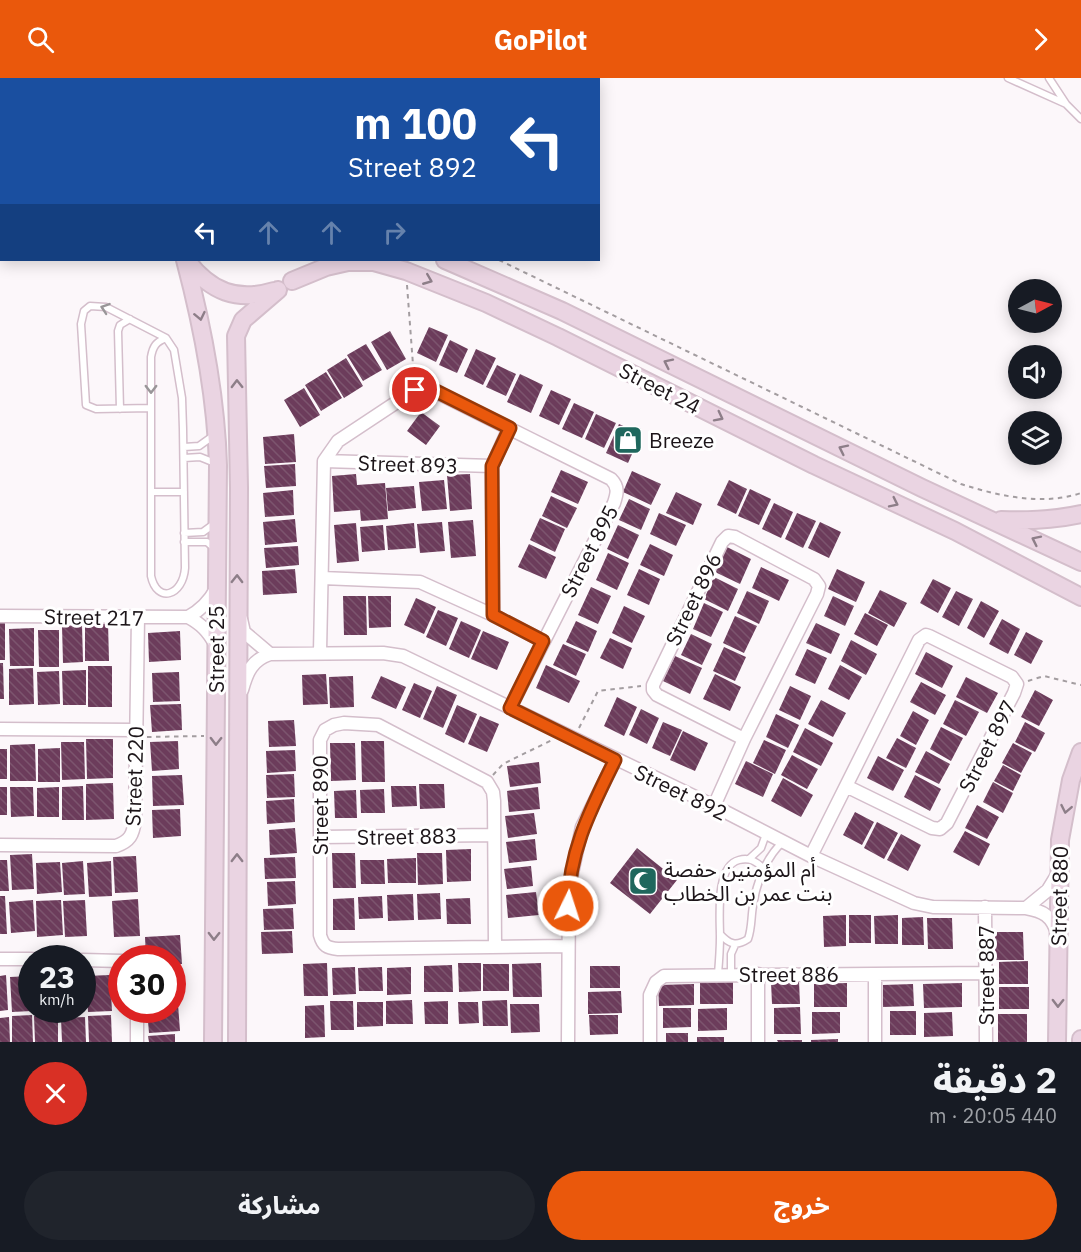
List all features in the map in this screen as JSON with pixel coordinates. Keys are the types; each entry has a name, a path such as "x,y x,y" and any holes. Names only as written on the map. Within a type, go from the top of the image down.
{"street":[{"name":"Street 25","path":"186,261 208,359 217,431 213,1042"},
{"path":"187,261 198,275 215,288 236,295 258,296 285,285 310,261"},
{"name":"Street 24","path":"447,261 562,311 912,483 1081,562"},
{"name":"Street 24","path":"285,285 326,267 348,262 374,262 406,271 486,303 558,337 814,465 955,531 1081,597"},
{"name":"Street 25","path":"237,1042 239,488 236,336 243,320 285,285"},
{"name":"Street 895","path":"415,390 428,388 434,390 611,479 617,488 614,503 510,708"},
{"path":"320,652 324,461 338,441 415,390"},
{"path":"493,615 492,466 510,428"},
{"name":"Street 893","path":"324,461 492,466"},
{"path":"991,519 1028,521 1081,514"},
{"name":"Street 896","path":"653,685 725,538 735,537 814,579 819,586 714,806"},
{"path":"322,578 420,582 493,615 543,641"},
{"path":"188,617 209,601 216,589"},
{"path":"237,604 244,632 270,654"},
{"name":"Street 217","path":"0,616 188,617"},
{"name":"Street 220","path":"0,845 116,846 131,838 134,831 138,617"},
{"path":"188,617 200,623 210,633 216,645 220,661 221,703 224,711 238,708 246,677 257,658 270,654"},
{"name":"Street 897","path":"812,856 846,786 922,638 930,636 1012,677 1017,684 947,823 940,830 846,786"},
{"name":"Street 892","path":"270,654 320,652 382,653 403,656 714,806 766,834 914,903 933,907 1041,910 1049,917 1058,938"},
{"path":"653,685 653,690 657,695 744,739"},
{"name":"Street 890","path":"487,782 378,725 344,723 325,730 320,740 320,935 322,942 328,948 568,946"},
{"path":"0,729 135,734"},
{"name":"Street 880","path":"1057,1042 1060,840 1071,780 1081,752"},
{"path":"568,1042 569,887 582,827 615,760"},
{"path":"487,782 494,792 495,946"},
{"name":"Street 883","path":"320,837 494,835"},
{"path":"1026,908 1048,890 1059,872"},
{"path":"214,890 222,887 230,893 229,995 237,1008"},
{"name":"Street 887","path":"985,907 986,1042"},
{"path":"0,959 18,959"},
{"name":"Street 886","path":"650,1042 650,995 656,982 664,976 986,973"},
{"path":"758,974 758,1042"},
{"path":"875,974 875,1042"},
{"path":"137,1023 137,1042"}],"lane":[{"path":"1008,78 1066,104"},
{"path":"1049,78 1066,104 1081,119"},
{"path":"152,408 96,409 86,405 82,316 90,306 95,304 106,307 130,319 166,338 174,350 179,371 184,458 184,579 181,586 174,592 166,593 158,590 152,584 151,492 152,408 152,349 157,342 166,338"},
{"path":"120,409 118,331 120,325 130,319"},
{"path":"183,447 199,446 211,439 217,431"},
{"path":"184,458 206,458 218,465"},
{"path":"151,492 184,492"},
{"path":"184,533 203,532 218,519"},
{"path":"184,542 207,542 218,552"},
{"path":"718,974 722,882 726,871 737,860 749,859 761,848 766,834"},
{"path":"731,975 731,954 735,945 748,939 755,892 764,869 776,849 784,841"},
{"path":"749,859 764,869"},
{"path":"720,934 729,943 735,945"}],"path":[{"path":"502,261 961,484 985,492 1035,500 1081,493"},
{"path":"406,271 415,390"},
{"path":"1017,684 1044,676 1081,685"},
{"path":"487,782 503,764 568,737 598,691 653,685"},
{"path":"135,734 216,736"}],"building":[{"path":"429,327 448,335 436,362 417,353"},
{"path":"390,331 406,359 387,370 371,342"},
{"path":"450,340 468,349 457,373 439,365"},
{"path":"366,344 382,370 363,381 347,355"},
{"path":"476,349 496,358 483,385 464,376"},
{"path":"346,358 363,386 344,398 327,370"},
{"path":"497,365 516,374 506,396 486,387"},
{"path":"326,372 342,398 321,411 305,385"},
{"path":"520,374 543,385 531,413 507,402"},
{"path":"304,388 320,415 300,427 284,400"},
{"path":"551,390 571,399 559,425 539,416"},
{"path":"574,403 594,412 582,438 562,429"},
{"path":"421,412 440,426 426,445 407,431"},
{"path":"596,414 616,423 604,448 585,439"},
{"path":"619,424 641,434 628,463 606,453"},
{"path":"294,434 296,462 265,464 263,437"},
{"path":"295,464 296,486 266,488 264,466"},
{"path":"561,470 588,482 578,504 551,492"},
{"path":"632,471 661,484 651,505 623,492"},
{"path":"356,474 357,485 385,483 388,519 361,521 360,510 334,512 332,476"},
{"path":"470,474 472,509 450,511 447,475"},
{"path":"444,480 447,509 422,511 419,482"},
{"path":"729,480 747,489 736,514 717,505"},
{"path":"414,486 416,508 388,511 386,488"},
{"path":"750,489 771,499 759,525 738,516"},
{"path":"293,490 294,515 265,517 263,493"},
{"path":"676,492 702,504 693,525 666,513"},
{"path":"551,496 577,508 567,528 542,516"},
{"path":"629,499 650,509 641,530 619,520"},
{"path":"774,503 793,512 781,538 762,529"},
{"path":"659,513 686,525 676,546 650,534"},
{"path":"797,513 816,521 803,548 785,539"},
{"path":"540,518 565,529 555,552 530,540"},
{"path":"295,519 297,542 265,545 263,522"},
{"path":"473,520 476,556 451,558 448,522"},
{"path":"442,522 445,551 420,553 417,524"},
{"path":"820,522 841,532 829,558 808,548"},
{"path":"356,523 359,561 337,563 334,525"},
{"path":"414,523 416,548 388,550 386,526"},
{"path":"383,525 385,550 362,552 360,527"},
{"path":"618,525 639,535 628,559 607,549"},
{"path":"529,544 556,557 546,579 518,567"},
{"path":"650,544 673,555 664,576 640,565"},
{"path":"298,546 299,565 266,568 264,548"},
{"path":"727,547 751,559 740,584 715,572"},
{"path":"608,553 629,563 617,590 596,580"},
{"path":"761,567 789,580 779,601 752,588"},
{"path":"295,569 297,593 263,595 262,571"},
{"path":"639,569 660,579 649,605 627,595"},
{"path":"837,569 865,582 856,602 828,589"},
{"path":"714,577 738,589 728,611 704,599"},
{"path":"933,579 951,588 938,613 920,603"},
{"path":"591,587 611,596 598,624 578,615"},
{"path":"880,590 907,603 894,627 868,613"},
{"path":"747,591 769,601 759,624 737,613"},
{"path":"956,591 973,599 959,626 942,617"},
{"path":"343,596 366,596 367,635 344,635"},
{"path":"368,596 391,596 391,627 369,628"},
{"path":"833,596 854,606 845,626 824,616"},
{"path":"416,598 436,607 424,634 404,625"},
{"path":"981,601 999,611 984,638 967,628"},
{"path":"704,603 723,612 711,637 693,629"},
{"path":"624,606 645,616 632,643 612,633"},
{"path":"438,610 458,618 446,646 426,637"},
{"path":"865,613 888,625 877,646 854,634"},
{"path":"735,616 757,626 744,653 723,643"},
{"path":"1002,619 1020,629 1008,654 989,644"},
{"path":"461,621 481,630 469,658 449,649"},
{"path":"576,621 597,631 588,652 566,642"},
{"path":"0,622 5,622 5,660 0,660"},
{"path":"108,622 109,661 85,661 85,623"},
{"path":"816,623 840,634 831,654 806,643"},
{"path":"82,625 83,662 63,663 62,626"},
{"path":"34,628 34,666 10,666 9,629"},
{"path":"38,630 59,630 59,667 39,667"},
{"path":"180,631 181,660 149,662 148,633"},
{"path":"483,631 509,642 497,670 471,659"},
{"path":"1026,632 1043,641 1031,664 1014,655"},
{"path":"691,634 712,644 702,665 681,655"},
{"path":"610,638 632,648 623,669 600,658"},
{"path":"851,640 877,654 866,675 841,661"},
{"path":"563,644 586,654 576,676 553,665"},
{"path":"724,647 746,657 735,681 713,671"},
{"path":"807,649 827,658 815,684 795,675"},
{"path":"926,652 953,666 942,688 915,674"},
{"path":"675,656 702,668 690,694 663,681"},
{"path":"0,663 3,663 4,699 0,699"},
{"path":"546,665 580,681 569,703 536,688"},
{"path":"840,665 862,677 849,700 828,689"},
{"path":"88,666 112,666 112,707 88,707"},
{"path":"33,668 34,704 9,705 9,669"},
{"path":"86,670 86,705 63,705 62,671"},
{"path":"59,671 60,704 38,705 37,672"},
{"path":"179,672 180,701 153,702 152,673"},
{"path":"326,674 328,704 303,705 302,675"},
{"path":"715,674 741,687 730,711 703,699"},
{"path":"353,676 354,707 330,708 329,677"},
{"path":"381,676 406,687 396,709 371,698"},
{"path":"966,677 998,693 987,713 956,697"},
{"path":"921,682 946,695 935,715 910,702"},
{"path":"414,683 432,691 420,718 402,710"},
{"path":"437,686 457,695 443,728 423,719"},
{"path":"790,686 811,696 800,720 779,710"},
{"path":"1035,690 1053,700 1039,726 1021,717"},
{"path":"617,697 637,707 624,736 604,726"},
{"path":"821,700 846,713 833,737 808,724"},
{"path":"955,700 979,712 966,736 943,724"},
{"path":"181,704 182,730 152,732 150,705"},
{"path":"457,705 477,714 464,743 445,734"},
{"path":"641,709 659,718 647,744 629,735"},
{"path":"913,711 929,720 916,745 900,736"},
{"path":"776,714 799,725 788,748 766,737"},
{"path":"480,716 499,724 487,752 468,744"},
{"path":"294,720 296,746 269,747 268,721"},
{"path":"663,722 682,730 670,756 652,748"},
{"path":"1025,722 1045,733 1035,752 1015,742"},
{"path":"941,727 963,738 951,761 930,749"},
{"path":"805,728 833,743 821,766 793,752"},
{"path":"683,731 708,743 695,771 670,760"},
{"path":"897,738 916,748 906,768 886,758"},
{"path":"86,739 113,739 113,778 87,779"},
{"path":"764,740 786,750 775,774 753,763"},
{"path":"178,741 179,769 152,771 150,742"},
{"path":"361,741 384,741 385,782 362,782"},
{"path":"61,742 84,742 85,779 62,780"},
{"path":"330,743 355,743 356,780 331,781"},
{"path":"1013,743 1032,753 1021,773 1002,763"},
{"path":"35,744 36,781 10,781 10,745"},
{"path":"60,748 60,782 38,782 38,749"},
{"path":"0,749 7,749 7,779 0,779"},
{"path":"295,750 296,771 267,773 266,751"},
{"path":"926,751 950,764 939,784 915,772"},
{"path":"792,755 818,769 807,789 781,775"},
{"path":"878,756 904,770 893,791 867,778"},
{"path":"746,761 773,774 763,797 735,784"},
{"path":"539,762 541,783 510,787 507,766"},
{"path":"1003,765 1021,775 1013,791 994,781"},
{"path":"294,774 295,797 267,798 266,775"},
{"path":"182,775 184,805 153,806 152,776"},
{"path":"915,775 941,789 930,811 904,797"},
{"path":"783,778 813,795 801,817 771,801"},
{"path":"993,782 1013,793 1003,813 983,802"},
{"path":"113,783 114,819 86,820 86,784"},
{"path":"419,784 444,784 445,808 420,809"},
{"path":"83,786 84,820 62,820 62,787"},
{"path":"391,786 416,786 417,806 392,807"},
{"path":"0,787 7,787 7,815 0,815"},
{"path":"10,787 33,787 34,816 11,817"},
{"path":"59,787 59,817 37,817 37,788"},
{"path":"538,787 540,809 509,812 507,791"},
{"path":"384,789 385,813 361,813 360,790"},
{"path":"356,790 357,818 335,818 334,791"},
{"path":"294,799 295,822 267,824 266,801"},
{"path":"977,805 999,817 987,839 965,828"},
{"path":"180,809 181,836 153,838 152,810"},
{"path":"855,812 874,822 862,845 843,835"},
{"path":"534,813 537,834 508,838 505,816"},
{"path":"877,822 898,833 884,859 864,848"},
{"path":"295,828 297,853 270,855 269,830"},
{"path":"965,831 990,844 979,866 953,852"},
{"path":"901,834 921,845 908,871 887,860"},
{"path":"535,839 537,860 509,863 506,842"},
{"name":"أم المؤمنين حفصة بنت عمر بن الخطاب","path":"637,848 677,880 650,914 610,883"},
{"path":"471,849 471,881 447,882 446,850"},
{"path":"332,853 355,853 356,888 333,888"},
{"path":"417,853 442,853 443,884 418,885"},
{"path":"32,854 34,889 12,890 10,855"},
{"path":"136,856 138,892 115,893 113,857"},
{"path":"295,857 296,878 265,879 264,858"},
{"path":"416,858 416,883 388,883 387,859"},
{"path":"0,860 7,860 9,891 0,891"},
{"path":"360,860 384,860 385,884 361,884"},
{"path":"83,861 85,894 64,895 62,863"},
{"path":"111,861 112,896 89,897 87,863"},
{"path":"60,862 62,892 37,894 36,863"},
{"path":"531,866 533,886 507,889 504,869"},
{"path":"295,881 296,904 268,906 267,882"},
{"path":"536,892 539,915 508,918 506,895"},
{"path":"440,893 441,919 418,920 417,894"},
{"path":"413,894 414,920 388,921 387,895"},
{"path":"0,896 5,896 7,934 0,934"},
{"path":"382,896 383,918 359,919 358,897"},
{"path":"354,898 355,930 333,930 333,899"},
{"path":"470,898 471,924 447,924 446,899"},
{"path":"138,899 140,936 114,937 112,901"},
{"path":"33,900 35,931 11,933 9,902"},
{"path":"61,900 63,935 37,937 36,901"},
{"path":"85,900 87,936 65,937 63,901"},
{"path":"293,908 294,929 264,930 263,909"},
{"path":"846,915 846,946 824,947 823,916"},
{"path":"849,915 871,915 871,943 849,943"},
{"path":"898,915 898,944 875,944 874,916"},
{"path":"923,917 924,945 902,945 902,918"},
{"path":"927,918 952,918 953,949 928,949"},
{"path":"292,931 293,953 262,954 261,932"},
{"path":"995,932 1023,932 1024,960 995,960"},
{"path":"180,935 181,945 145,945 145,937"},
{"path":"1028,961 1028,984 999,984 999,962"},
{"path":"327,963 328,996 304,996 303,964"},
{"path":"458,963 481,963 481,991 459,992"},
{"path":"541,963 542,997 513,997 512,964"},
{"path":"483,964 509,964 509,991 483,991"},
{"path":"452,965 453,992 424,992 424,966"},
{"path":"590,966 620,966 620,988 590,988"},
{"path":"355,967 356,994 333,995 332,968"},
{"path":"382,967 383,991 359,991 358,968"},
{"path":"411,967 411,994 387,995 387,968"},
{"path":"6,975 8,1010 0,1011 0,976"},
{"path":"108,975 108,1011 96,1012 96,976"},
{"path":"10,977 18,977 18,1012 12,1012"},
{"path":"799,981 800,1004 772,1004 771,982"},
{"path":"700,982 733,982 733,1004 700,1004"},
{"path":"847,983 847,1007 814,1007 814,984"},
{"path":"962,983 962,1007 924,1008 923,984"},
{"path":"694,984 694,1005 659,1006 658,985"},
{"path":"913,984 914,1006 883,1007 883,985"},
{"path":"999,987 1029,987 1029,1009 999,1009"},
{"path":"621,991 622,1013 588,1014 588,992"},
{"path":"412,1000 413,1024 386,1024 386,1001"},
{"path":"507,1000 508,1026 483,1026 482,1001"},
{"path":"330,1001 353,1001 354,1030 331,1030"},
{"path":"448,1001 448,1024 425,1024 424,1002"},
{"path":"357,1002 383,1002 383,1026 357,1027"},
{"path":"458,1002 478,1002 479,1023 459,1024"},
{"path":"510,1004 539,1004 540,1032 511,1033"},
{"path":"324,1005 325,1037 305,1038 305,1006"},
{"path":"800,1007 801,1034 774,1034 774,1008"},
{"path":"663,1008 691,1008 691,1027 663,1028"},
{"path":"727,1008 727,1030 698,1031 698,1009"},
{"path":"890,1011 916,1011 916,1035 890,1035"},
{"path":"812,1012 840,1012 840,1033 812,1034"},
{"path":"952,1012 953,1036 924,1037 924,1013"},
{"path":"998,1014 1027,1014 1027,1042 998,1042"},
{"path":"108,1015 108,1023 111,1023 112,1042 89,1042 88,1023 96,1023 96,1016"},
{"path":"589,1015 618,1015 618,1034 590,1035"},
{"path":"12,1016 18,1016 18,1023 32,1023 33,1042 12,1042"},
{"path":"9,1017 10,1042 0,1042 0,1018"},
{"path":"34,1023 58,1023 58,1042 35,1042"},
{"path":"61,1023 85,1023 86,1042 62,1042"},
{"path":"148,1023 179,1023 180,1031 149,1033"},
{"path":"666,1033 688,1033 688,1042 666,1042"},
{"path":"175,1034 175,1042 149,1042 148,1036"},
{"path":"697,1037 724,1037 724,1042 697,1042"},
{"path":"838,1039 838,1042 811,1042 811,1040"},
{"path":"777,1040 802,1040 802,1042 778,1042"}],"place":[{"name":"Breeze","path":"628,440"},
{"name":"أم المؤمنين حفصة بنت عمر بن الخطاب","path":"643,881"}],"route":[{"path":"415,390 428,388 434,390 510,428 492,466 493,615 543,641 510,708 615,760 582,827 574,858 568,906"}]}
